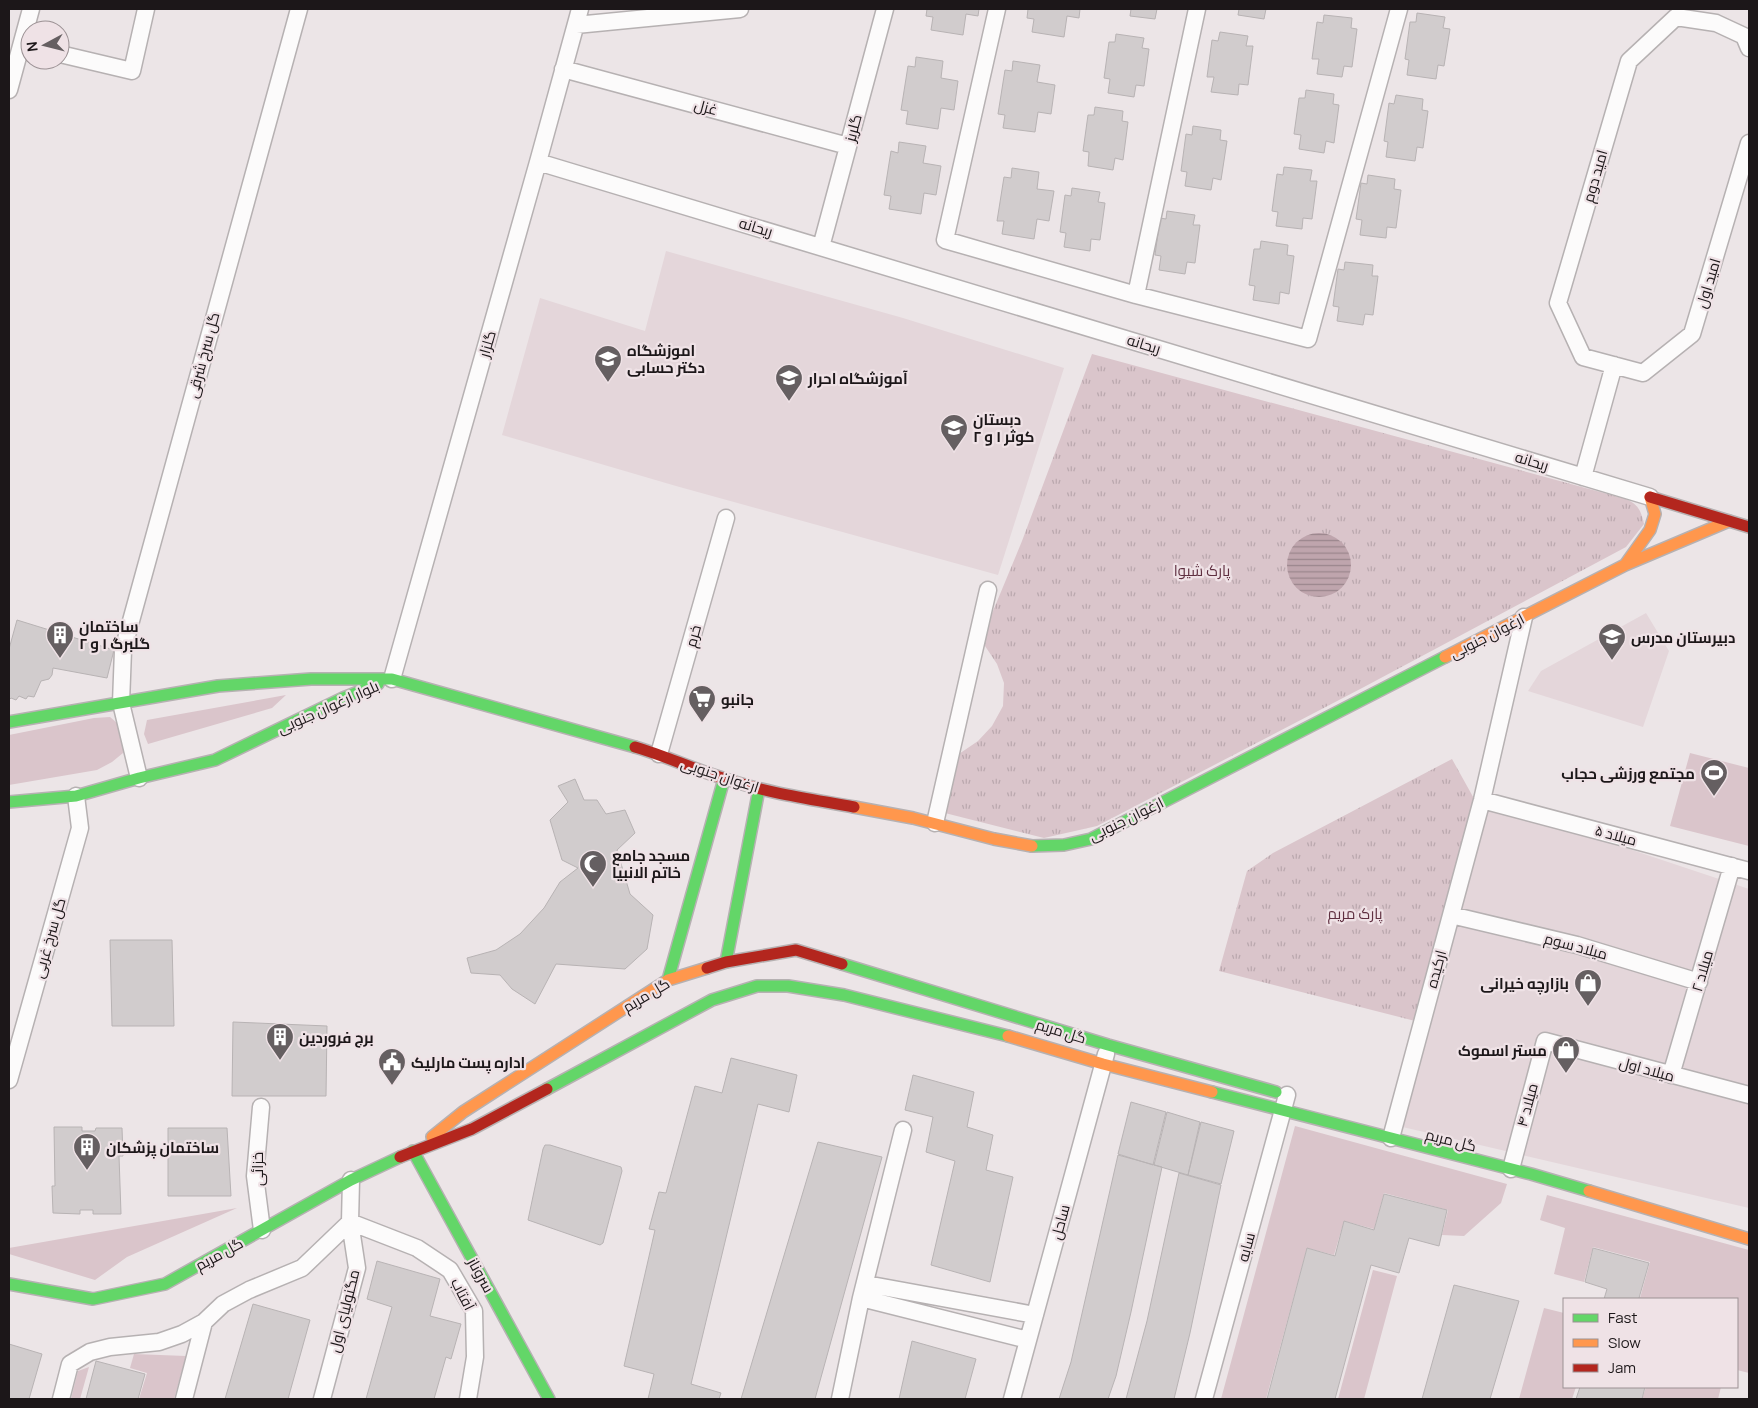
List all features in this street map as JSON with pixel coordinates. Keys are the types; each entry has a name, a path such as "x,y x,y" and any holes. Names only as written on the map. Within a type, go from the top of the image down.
{"street":[{"path":"70,56 132,70 146,9"},
{"name":"گل سرخ شرقی","path":"139,778 121,703 123,650 299,9"},
{"name":"گلزار","path":"392,679 580,9"},
{"path":"576,25 740,9"},
{"name":"گلریز","path":"821,247 885,9"},
{"path":"997,9 944,240 1136,294 1308,339 1399,9"},
{"path":"1136,294 1197,9"},
{"path":"1718,16 1744,36 1749,48"},
{"name":"امید دوم","path":"1614,366 1583,356 1558,302 1623,80 1629,61 1676,17 1718,16"},
{"path":"9,90 12,66 20,55"},
{"name":"غزل","path":"563,69 848,146"},
{"name":"امید اول","path":"1614,366 1643,373 1692,334 1749,143"},
{"name":"ریحانه","path":"538,162 1749,527"},
{"path":"1583,477 1614,366"},
{"path":"1625,565 1650,530 1655,514 1650,497"},
{"name":"خرم","path":"659,754 726,518"},
{"name":"ارغوان جنوبی","path":"392,679 659,754 724,779 759,789 913,818 994,839 1034,846 1064,845 1091,839 1625,565 1729,521"},
{"path":"935,823 988,590"},
{"name":"ارکیده","path":"1394,1129 1482,800 1524,617"},
{"name":"بلوار ارغوان جنوبی","path":"9,722 227,686 311,679 392,679"},
{"name":"بلوار ارغوان جنوبی","path":"9,802 76,796 139,778 215,760 343,698 392,679"},
{"path":"668,980 724,779"},
{"path":"726,962 759,789"},
{"name":"گل سرخ غربی","path":"9,1080 80,828 76,796"},
{"name":"میلاد ۵","path":"1482,800 1749,872"},
{"name":"میلاد ۲","path":"1671,1075 1732,866"},
{"name":"میلاد سوم","path":"1451,915 1577,945 1699,982"},
{"name":"گل مریم","path":"414,1151 463,1112 668,980 726,962 796,950 1289,1101 1514,1160 1749,1240"},
{"name":"گل مریم","path":"9,1284 93,1299 164,1284 351,1180 414,1151 472,1129 712,1000 757,986 788,986 844,996 992,1031 1103,1064 1289,1101"},
{"name":"میلاد اول","path":"1545,1041 1749,1095"},
{"name":"میلاد ۴","path":"1514,1160 1545,1041"},
{"name":"ساحل","path":"1012,1399 1108,1045"},
{"name":"سایه","path":"1204,1399 1289,1101"},
{"name":"خزائی","path":"261,1107 255,1176 262,1230"},
{"path":"840,1399 903,1130"},
{"name":"سروناز","path":"414,1151 549,1399"},
{"path":"1572,1174 1600,1182"},
{"name":"مگنولیای اول","path":"322,1399 357,1268 350,1222 351,1180"},
{"path":"61,1399 70,1364 90,1352 110,1347 159,1342 182,1334 204,1322 223,1304 249,1290 302,1268 350,1222"},
{"name":"آفتاب","path":"350,1222 417,1248 450,1270 474,1311 475,1357 468,1399"},
{"path":"864,1291 1035,1315"},
{"path":"864,1291 1028,1340"},
{"path":"184,1399 204,1322"}],"shaded area":[{"path":"666,251 903,318 1064,368 998,575 676,486 502,435 540,298 645,331"},
{"path":"1319,533 1331,535 1342,542 1349,553 1351,565 1349,577 1342,588 1331,595 1319,597 1307,595 1296,588 1289,577 1287,565 1289,553 1296,542 1307,535"},
{"name":"دبیرستان مدرس","path":"1646,613 1669,651 1643,727 1528,691 1541,671"},
{"name":"بازارچه خیرانی","path":"1482,800 1749,889 1749,1208 1394,1125"}],"green space":[{"name":"پارک شیوا","path":"1092,354 1626,499 1639,509 1644,524 1626,547 1364,687 1097,826 1044,838 937,811 956,756 978,741 992,726 1003,706 1004,683 997,664 981,640 1022,541"},
{"path":"286,695 272,708 148,744 144,734 147,720"},
{"path":"110,717 121,728 124,741 123,753 112,762 97,770 9,785 9,735 94,718"},
{"name":"مجتمع ورزشی حجاب","path":"1690,753 1749,768 1749,846 1670,826"},
{"name":"پارک مریم","path":"1452,759 1477,804 1419,1022 1219,971 1247,871 1273,853"},
{"path":"1295,1126 1507,1184 1501,1203 1464,1236 1442,1235 1448,1210 1384,1193 1374,1229 1344,1221 1334,1255 1307,1248 1266,1399 1221,1399"},
{"path":"1547,1195 1749,1250 1749,1373 1738,1370 1738,1298 1640,1298 1650,1262 1593,1247 1584,1282 1554,1274 1565,1228 1540,1220"},
{"path":"237,1208 127,1257 95,1280 9,1254 9,1248"},
{"path":"1373,1270 1397,1276 1364,1399 1338,1399"},
{"path":"1544,1308 1563,1313 1563,1388 1576,1388 1572,1399 1519,1399"},
{"path":"134,1354 186,1356 174,1399 139,1399 147,1373 130,1368"},
{"path":"89,1367 80,1399 71,1399 78,1371"},
{"path":"1646,1388 1721,1388 1718,1399 1642,1399"}],"building":[{"path":"927,9 979,9 978,16 966,14 963,35 931,30 933,17 926,16"},
{"path":"1028,9 1080,9 1079,18 1067,16 1064,37 1032,32 1034,19 1027,18"},
{"path":"1131,9 1157,9 1155,19 1130,16"},
{"path":"1239,9 1266,9 1264,19 1238,15"},
{"path":"1417,13 1445,17 1443,28 1450,29 1444,66 1438,65 1436,79 1407,75 1409,60 1405,59 1410,22 1416,22"},
{"path":"1324,15 1352,18 1351,28 1357,29 1352,67 1344,66 1342,77 1317,74 1319,59 1312,59 1317,22 1323,23"},
{"path":"1220,32 1248,36 1246,46 1253,46 1248,85 1239,84 1238,95 1211,92 1214,77 1207,77 1212,40 1218,41"},
{"path":"1116,34 1144,38 1142,48 1149,49 1144,86 1136,85 1134,97 1108,93 1110,79 1104,78 1109,42 1115,42"},
{"path":"916,57 943,61 941,78 958,81 954,110 941,108 938,129 906,124 908,111 901,110 908,66 915,67"},
{"path":"1013,61 1040,65 1037,82 1055,85 1051,114 1038,112 1035,132 1003,128 1005,115 998,114 1005,70 1012,71"},
{"path":"1306,90 1334,94 1333,104 1339,105 1334,143 1326,141 1324,153 1299,149 1301,135 1294,134 1299,98 1305,98"},
{"path":"1396,95 1423,99 1422,110 1428,111 1423,148 1417,147 1415,161 1386,157 1388,142 1384,141 1389,103 1394,104"},
{"path":"1095,107 1123,111 1122,121 1128,122 1123,160 1115,158 1113,170 1088,166 1089,152 1083,151 1088,115 1094,115"},
{"path":"1193,126 1221,130 1220,140 1227,141 1221,180 1213,178 1211,190 1185,186 1187,172 1181,171 1186,134 1192,135"},
{"path":"899,142 926,146 923,163 941,166 936,195 924,193 921,214 889,209 891,196 884,195 891,151 898,153"},
{"path":"1284,167 1312,170 1310,181 1317,181 1312,219 1303,218 1302,229 1276,226 1278,212 1272,211 1277,174 1283,175"},
{"path":"1012,168 1039,172 1037,189 1054,191 1049,221 1037,219 1034,239 1002,234 1004,221 997,221 1004,177 1011,178"},
{"path":"1368,175 1395,179 1394,189 1401,190 1396,228 1387,227 1386,238 1360,235 1362,220 1356,219 1361,183 1367,184"},
{"path":"1072,188 1100,192 1098,202 1105,203 1100,240 1091,239 1090,251 1064,247 1066,233 1060,232 1065,195 1071,196"},
{"path":"1167,211 1195,215 1193,225 1200,225 1195,263 1187,262 1185,274 1159,270 1161,256 1155,255 1160,218 1166,219"},
{"path":"1261,241 1288,245 1287,255 1294,256 1289,294 1280,292 1279,304 1253,300 1255,286 1249,285 1254,249 1260,249"},
{"path":"1345,262 1373,265 1372,276 1378,276 1373,315 1365,314 1363,325 1337,321 1339,307 1333,306 1338,269 1344,270"},
{"name":"ساختمان گلبرگ ۱ و ۲","path":"17,620 114,650 107,678 53,668 52,675 49,679 41,681 34,697 28,696 26,699 19,696 16,700 11,698 9,700 9,649"},
{"name":"مسجد جامع خاتم الانبیا","path":"575,779 584,800 597,800 606,814 625,810 635,833 617,850 630,894 653,915 647,949 625,969 556,964 535,1004 512,989 500,975 471,973 467,958 496,950 520,934 544,908 560,882 578,868 562,860 550,820 568,802 558,786"},
{"path":"110,940 172,940 174,1026 112,1026"},
{"name":"برج فروردین","path":"233,1022 327,1026 326,1096 232,1096"},
{"path":"731,1058 797,1075 789,1112 758,1104 691,1384 721,1393 719,1399 648,1399 654,1374 624,1366 655,1230 649,1229 659,1192 666,1193 695,1086 722,1093"},
{"path":"913,1075 974,1092 967,1127 993,1135 986,1170 1013,1177 990,1282 931,1265 955,1161 926,1152 933,1117 905,1110"},
{"path":"1131,1102 1166,1112 1153,1165 1118,1154"},
{"path":"1167,1112 1200,1122 1188,1175 1154,1165"},
{"path":"1201,1122 1234,1131 1221,1184 1188,1175"},
{"name":"ساختمان پزشکان","path":"54,1127 82,1127 82,1131 95,1131 96,1128 122,1128 123,1156 119,1156 121,1214 93,1214 93,1210 80,1210 80,1214 53,1213 52,1186 55,1186"},
{"path":"168,1128 227,1128 231,1196 168,1196"},
{"path":"818,1142 882,1157 815,1399 741,1399"},
{"path":"545,1145 621,1167 622,1171 603,1243 600,1245 528,1220"},
{"path":"1118,1155 1162,1167 1116,1376 1108,1399 1059,1399 1071,1362"},
{"path":"1179,1173 1221,1185 1190,1333 1174,1399 1126,1399 1147,1321"},
{"path":"1384,1194 1447,1210 1439,1246 1409,1238 1399,1273 1371,1265 1335,1399 1267,1399 1307,1248 1335,1256 1344,1221 1374,1230"},
{"path":"1593,1248 1649,1263 1639,1298 1604,1298 1607,1289 1585,1282"},
{"path":"377,1261 440,1279 430,1316 461,1324 451,1359 446,1357 434,1399 366,1399 392,1307 367,1299"},
{"path":"1454,1285 1519,1301 1490,1399 1422,1399"},
{"path":"253,1304 310,1320 288,1399 225,1399"},
{"path":"912,1341 976,1359 965,1399 899,1399"},
{"path":"9,1344 42,1354 29,1399 9,1399"},
{"path":"96,1361 145,1374 138,1399 86,1399"},
{"path":"1580,1388 1645,1388 1642,1399 1576,1399"}],"traffic: fast":[{"path":"1032,846 1064,845 1091,839 1445,657"},
{"path":"9,722 218,686 311,679 392,679 635,747"},
{"path":"9,802 76,796 139,778 215,760 343,698 378,684"},
{"path":"668,980 724,779"},
{"path":"726,962 759,789"},
{"path":"842,964 1108,1045 1276,1092"},
{"path":"547,1089 712,1000 757,986 788,986 844,995 1008,1036"},
{"path":"1212,1092 1531,1174 1589,1191"},
{"path":"413,1151 549,1399"},
{"path":"9,1284 93,1299 165,1284 351,1180 400,1157"}],"traffic: slow":[{"path":"1625,565 1650,530 1655,514 1650,497"},
{"path":"1445,657 1625,565 1729,521"},
{"path":"854,807 913,818 994,839 1032,846"},
{"path":"432,1137 463,1112 668,980 707,968"},
{"path":"1008,1036 1103,1064 1212,1092"},
{"path":"1589,1191 1749,1239"}],"traffic: jam":[{"path":"1650,497 1749,527"},
{"path":"635,747 742,784 854,807"},
{"path":"707,968 726,962 796,950 842,964"},
{"path":"400,1157 472,1129 547,1089"}],"place":[{"name":"اموزشگاه دکتر حسابی","path":"608,383"},
{"name":"آموزشگاه احرار","path":"789,402"},
{"name":"دبستان کوثر ۱ و ۲","path":"954,452"},
{"name":"ساختمان گلبرگ ۱ و ۲","path":"60,659"},
{"name":"دبیرستان مدرس","path":"1612,661"},
{"name":"جانبو","path":"702,723"},
{"name":"مجتمع ورزشی حجاب","path":"1714,797"},
{"name":"مسجد جامع خاتم الانبیا","path":"593,888"},
{"name":"بازارچه خیرانی","path":"1588,1007"},
{"name":"برج فروردین","path":"280,1061"},
{"name":"مستر اسموک","path":"1566,1074"},
{"name":"اداره پست مارلیک","path":"392,1086"},
{"name":"ساختمان پزشکان","path":"87,1171"}]}
